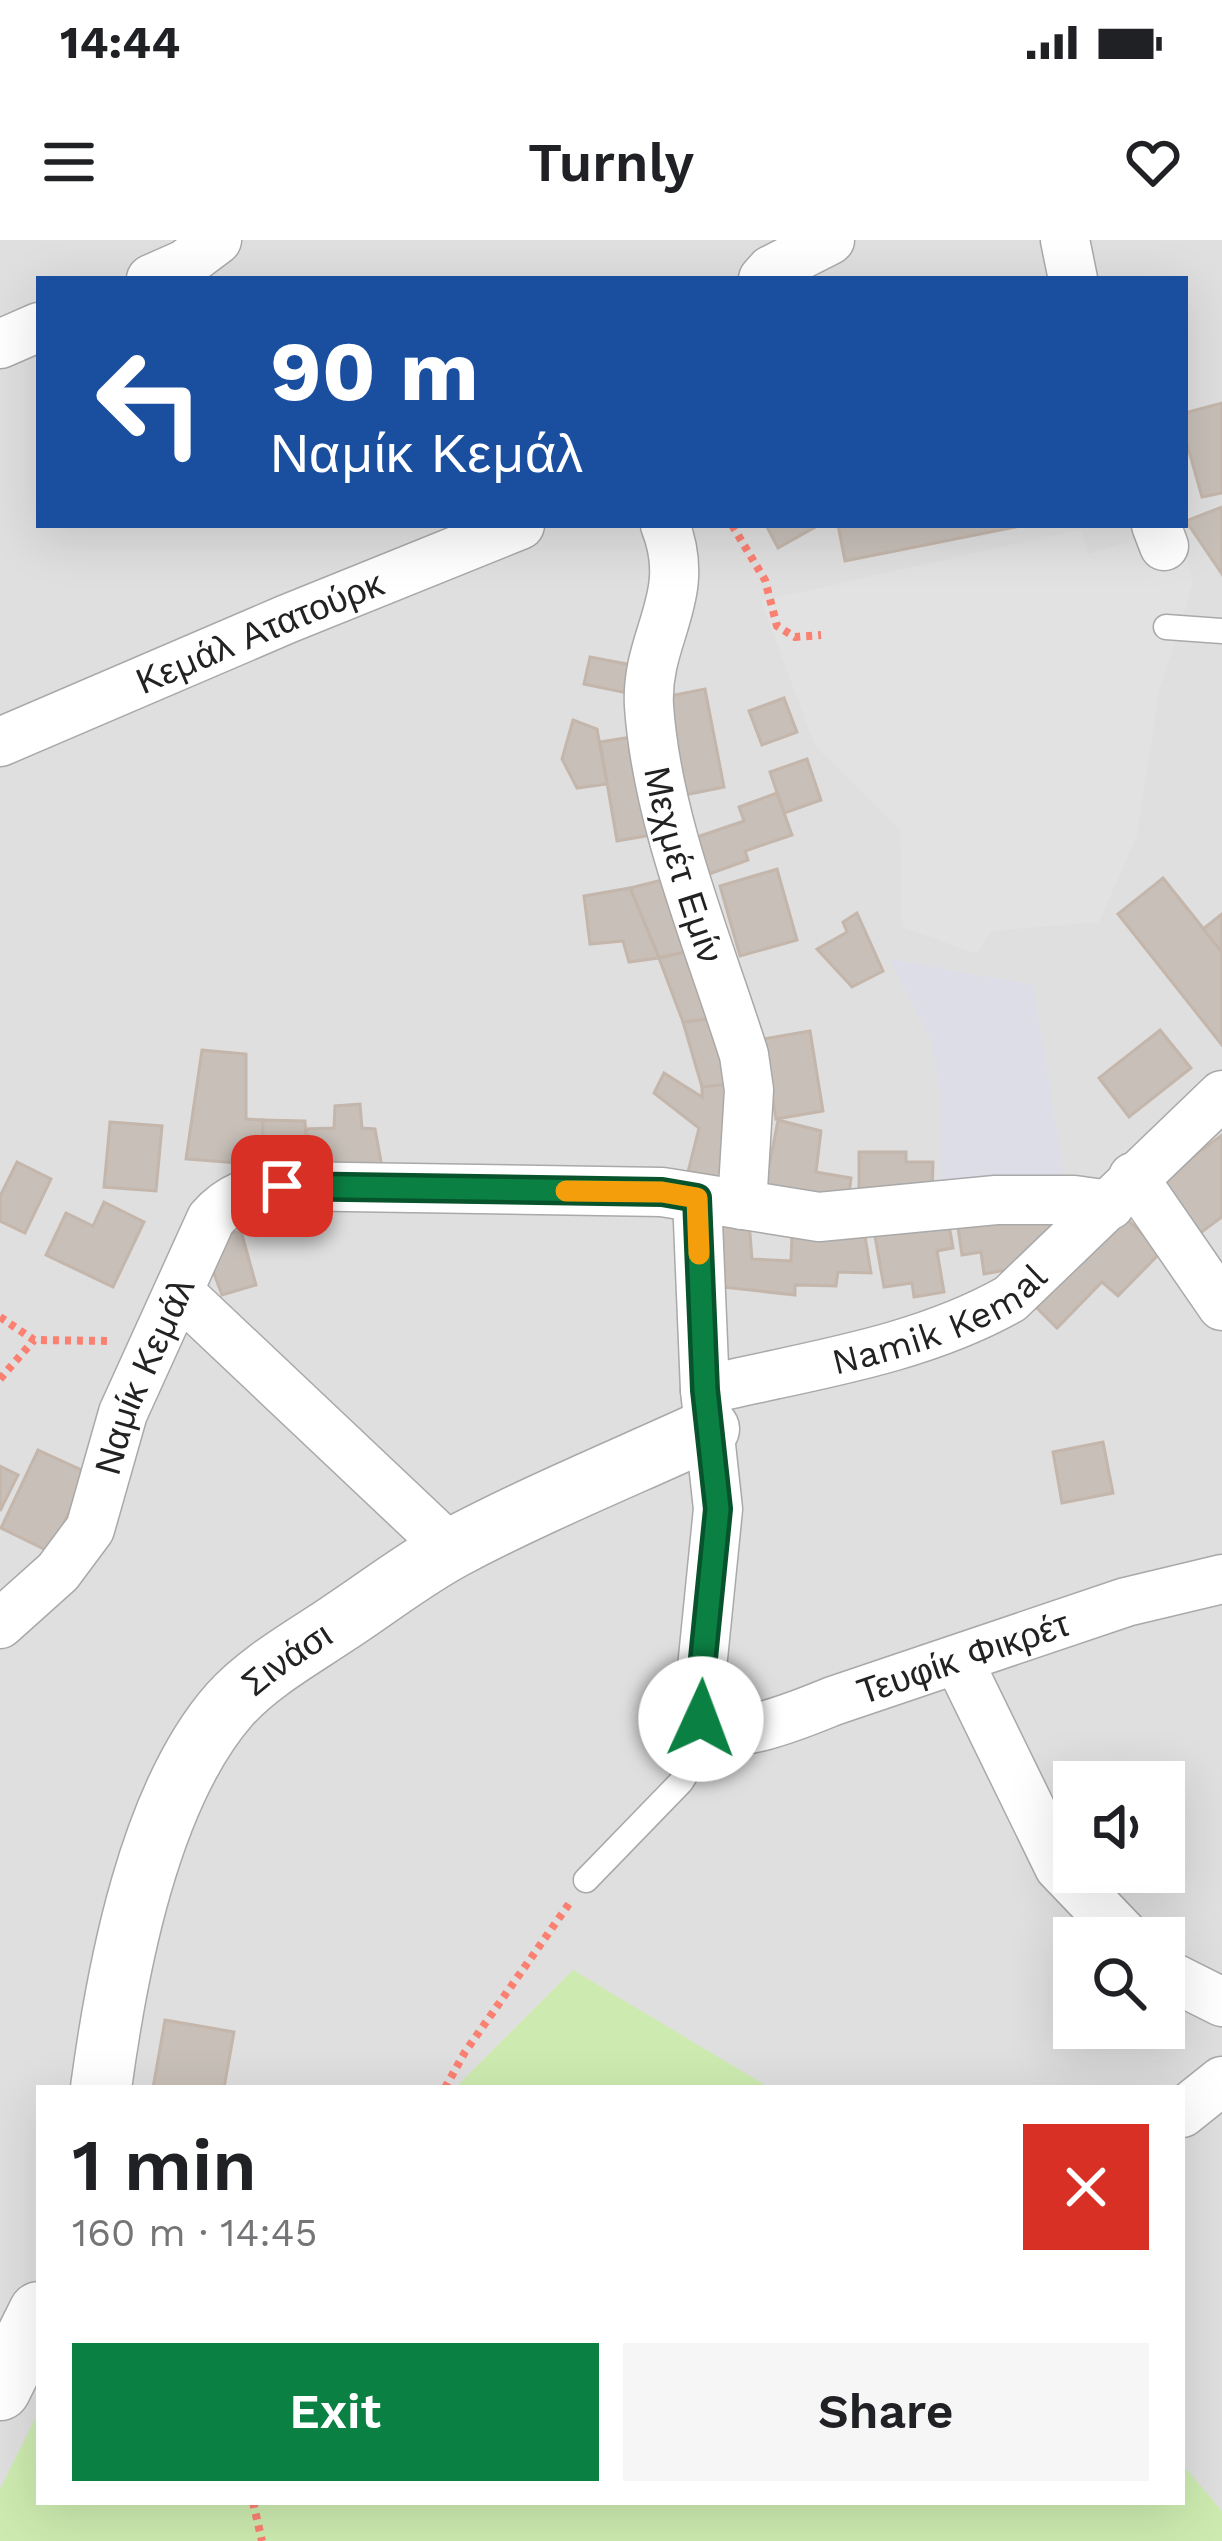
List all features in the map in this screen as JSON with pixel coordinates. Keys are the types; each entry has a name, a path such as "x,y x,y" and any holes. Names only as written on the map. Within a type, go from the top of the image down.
{"street":[{"path":"762,263 830,240"},
{"path":"1065,240 1072,276"},
{"path":"0,344 36,328"},
{"name":"Κεμάλ Ατατούρκ","path":"0,742 513,528"},
{"name":"Μεχμέτ Εμίν","path":"666,528 676,589 655,654 649,705 656,756 670,822 744,1055 749,1090 719,1201 707,1409 718,1509 699,1698 706,1725"},
{"path":"1222,1095 1121,1191 1222,1306"},
{"name":"Ναμίκ Κεμάλ","path":"0,1624 58,1572 90,1529 123,1413 211,1219 224,1204 255,1190 282,1186 662,1192 820,1217 997,1200 1074,1200 1121,1191"},
{"name":"Namik Kemal","path":"707,1409 970,1322 1010,1299 1121,1191"},
{"path":"178,1292 451,1549"},
{"name":"Σινάσι","path":"100,2085 131,1922 173,1798 230,1705 268,1670 451,1549 707,1409"},
{"name":"Τευφίκ Φικρέτ","path":"706,1725 722,1731 793,1718 1126,1602 1222,1579"},
{"path":"958,1660 1059,1867 1107,1917"},
{"path":"1185,1984 1222,2002"},
{"path":"1185,2111 1222,2081"},
{"path":"0,2390 36,2318"}],"lane":[{"path":"1166,626 1222,631"},
{"path":"586,1880 681,1781 706,1725"}],"path":[{"path":"734,528 765,580 777,626 795,637 821,635"},
{"path":"0,1317 34,1340 152,1342"},
{"path":"0,1379 34,1340"},
{"path":"447,2085 586,1880"},
{"path":"254,2505 262,2541"}],"shaded area":[{"path":"0,240 1222,240 1222,2541 0,2541"},
{"path":"1179,528 1193,582 1159,693 1137,836 1099,922 992,931 977,954 902,927 900,830 815,746 761,601 1081,529 1088,554"},
{"path":"889,959 1033,985 1064,1175 942,1184 942,1104 931,1040"}],"green space":[{"path":"573,1970 765,2085 458,2085"},
{"path":"36,2417 36,2505 1185,2505 1185,2468 1222,2511 1222,2541 0,2541 0,2489"}],"building":[{"path":"1222,403 1222,493 1202,497 1188,448 1188,412"},
{"path":"1222,507 1222,574 1188,524"},
{"path":"768,528 814,528 778,548"},
{"path":"839,528 1011,528 845,561"},
{"path":"590,657 643,667 637,695 584,684"},
{"path":"705,689 724,787 680,796 660,698"},
{"path":"784,698 797,732 762,745 749,711"},
{"path":"573,720 597,729 607,784 577,788 562,759"},
{"path":"638,736 663,833 617,841 600,742"},
{"path":"807,759 821,800 784,813 770,772"},
{"path":"777,793 792,835 745,851 748,860 709,874 697,837 744,821 739,807"},
{"path":"777,869 797,940 740,956 720,886"},
{"path":"670,878 697,949 659,958 630,888"},
{"path":"1163,878 1222,952 1222,1045 1118,914"},
{"path":"630,888 659,958 629,962 623,941 590,944 584,896"},
{"path":"857,913 883,971 852,987 817,949 847,932 843,922"},
{"path":"1222,914 1222,952 1203,929"},
{"path":"697,949 720,1018 683,1022 659,958"},
{"path":"720,1018 739,1083 702,1087 683,1022"},
{"path":"1160,1030 1191,1068 1129,1117 1099,1078"},
{"path":"810,1031 823,1111 776,1119 763,1039"},
{"path":"202,1050 246,1054 246,1119 263,1120 262,1165 186,1159"},
{"path":"664,1073 702,1097 702,1087 739,1083 732,1179 688,1172 699,1128 654,1093"},
{"path":"360,1104 362,1128 375,1129 382,1167 307,1165 306,1129 334,1128 335,1106"},
{"path":"263,1120 305,1121 307,1165 262,1165"},
{"path":"778,1120 821,1131 816,1172 851,1178 848,1202 764,1193"},
{"path":"110,1122 162,1126 156,1191 104,1187"},
{"path":"1222,1135 1222,1217 1199,1234 1160,1181"},
{"path":"859,1152 906,1152 906,1162 933,1162 932,1199 859,1198"},
{"path":"17,1162 51,1179 25,1233 0,1221 0,1196"},
{"path":"104,1202 144,1222 113,1287 46,1255 66,1213 93,1226"},
{"path":"1048,1205 1057,1253 1028,1266 984,1274 981,1252 962,1255 957,1221"},
{"path":"1124,1216 1161,1252 1118,1296 1102,1282 1057,1328 1035,1306"},
{"path":"948,1219 953,1248 937,1251 944,1292 914,1297 912,1283 884,1287 874,1231"},
{"path":"722,1221 749,1221 752,1259 791,1261 792,1235 865,1236 871,1273 838,1272 836,1286 795,1285 795,1295 722,1287"},
{"path":"241,1231 256,1285 222,1295 213,1271 213,1238"},
{"path":"1103,1442 1113,1493 1062,1503 1053,1452"},
{"path":"38,1450 88,1473 50,1552 1,1528"},
{"path":"0,1466 18,1475 0,1511"},
{"path":"165,2020 234,2032 225,2085 154,2085"}],"slow traffic":[{"path":"566,1191 662,1192 697,1198 699,1254"}],"route":[{"path":"282,1186 662,1192 697,1198 705,1390 718,1509 699,1698 701,1719"}]}
